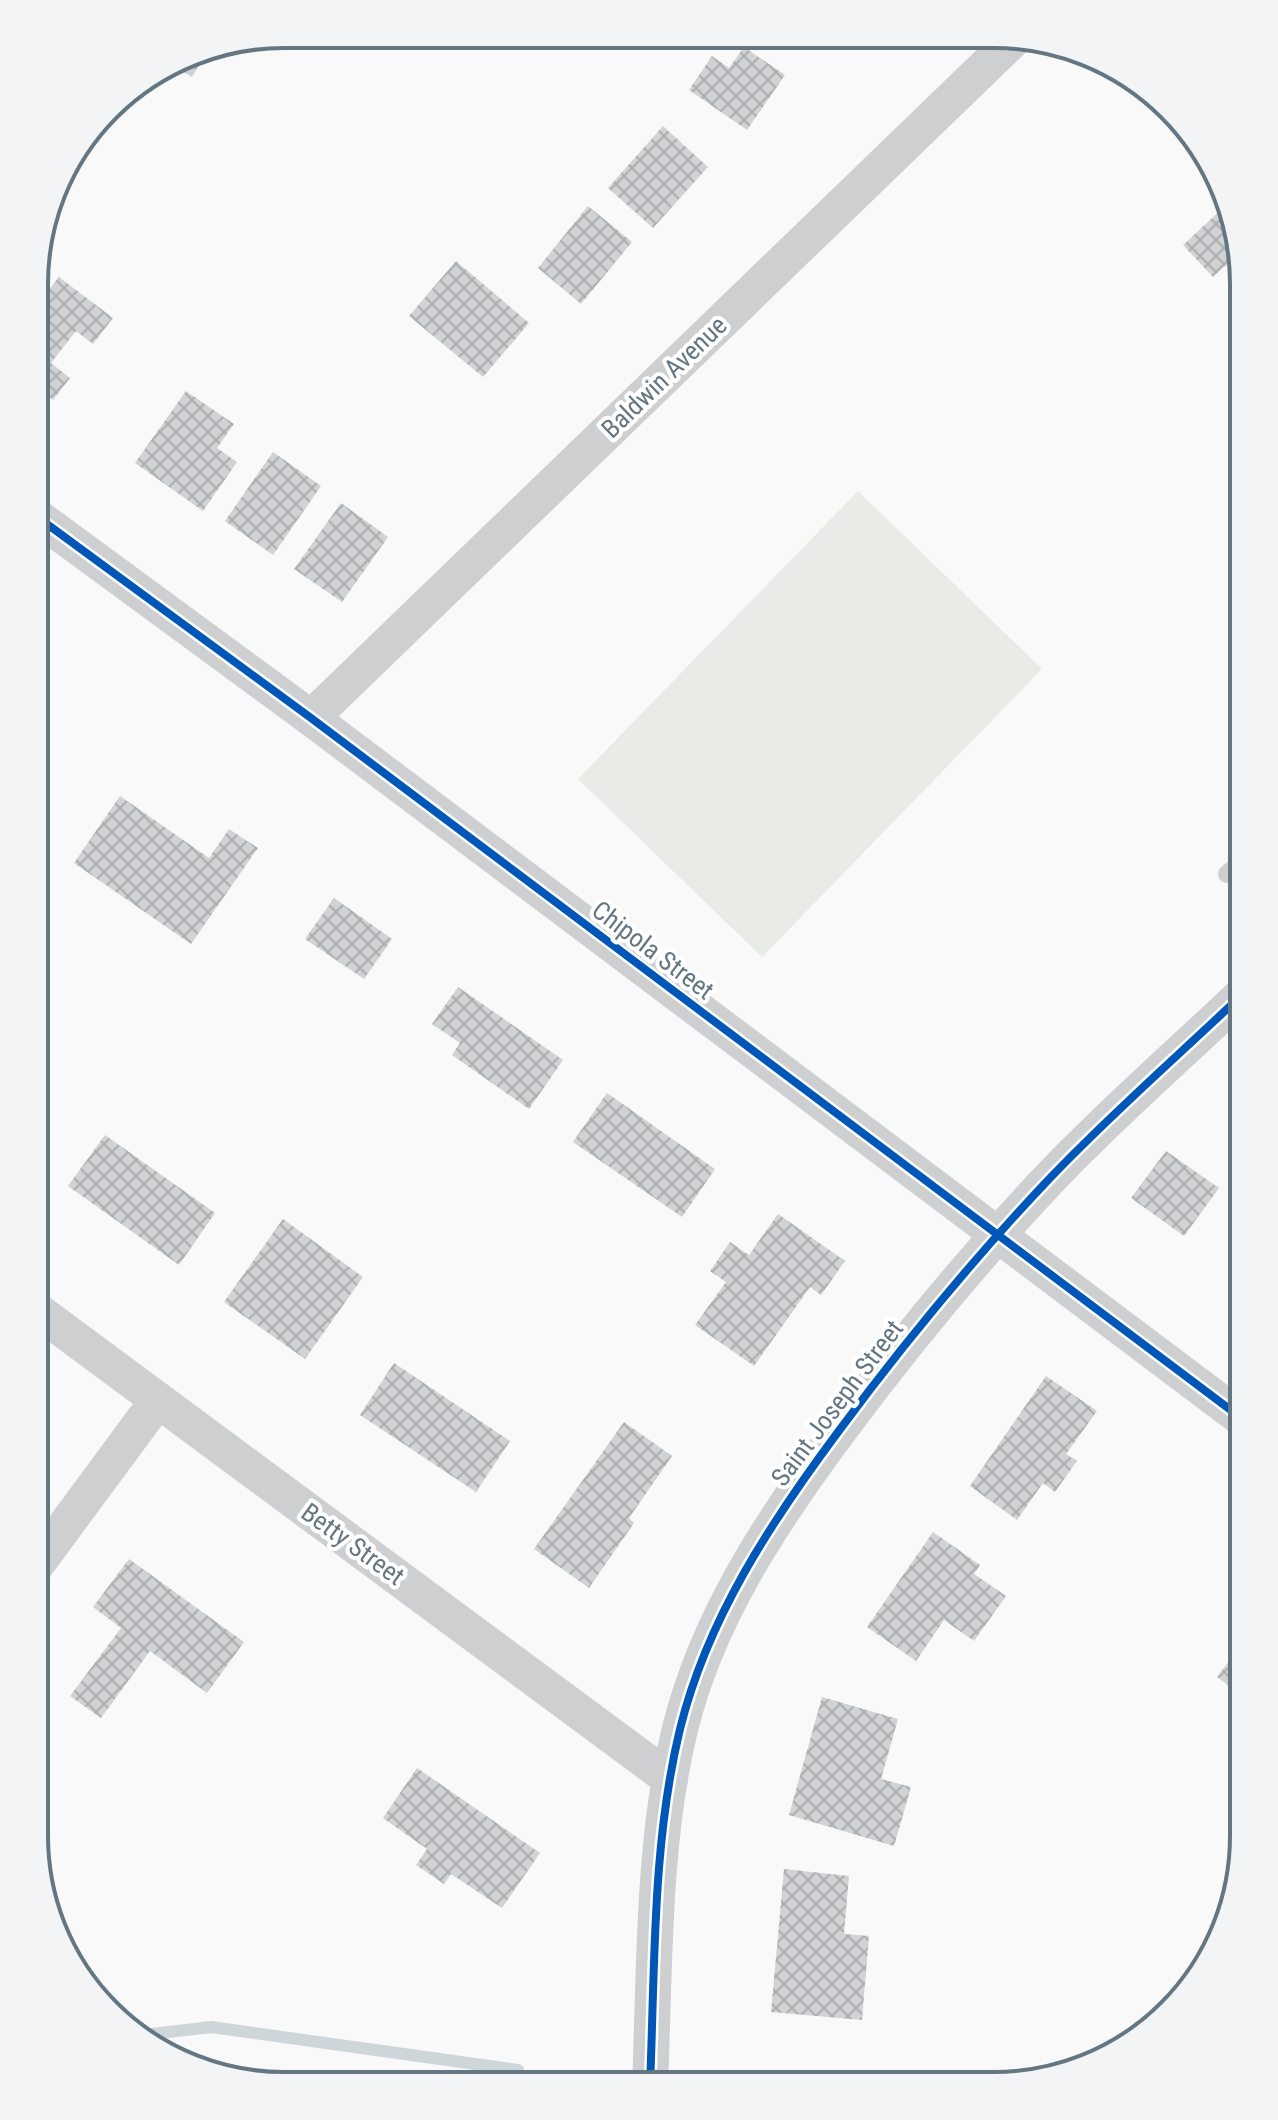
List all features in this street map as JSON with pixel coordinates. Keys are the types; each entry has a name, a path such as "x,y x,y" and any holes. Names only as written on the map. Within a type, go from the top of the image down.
{"street":[{"name":"Baldwin Avenue","path":"311,718 1004,49"},
{"name":"Chipola Street","path":"48,525 311,718 1229,1409"},
{"name":"Saint Joseph Street","path":"651,2072 658,1893 670,1779 680,1728 701,1665 744,1569 800,1483 909,1337 1052,1176 1230,1007"},
{"name":"Betty Street","path":"48,1319 670,1779"},
{"path":"48,1549 158,1400"}],"shaded area":[{"path":"858,491 1042,669 762,957 578,779"}],"building":[{"path":"745,48 785,75 747,130 689,90 712,56 729,68"},
{"path":"200,64 192,77 182,71"},
{"path":"663,126 708,167 653,228 608,188"},
{"path":"588,206 632,242 581,304 538,268"},
{"path":"1218,212 1228,263 1213,277 1183,245"},
{"path":"456,261 529,323 483,377 409,316"},
{"path":"59,277 113,318 93,344 76,331 51,363 70,378 53,400 48,396 48,291"},
{"path":"186,391 234,424 217,448 237,462 203,511 135,463"},
{"path":"273,452 321,486 273,555 225,521"},
{"path":"341,503 388,537 342,602 294,569"},
{"path":"120,796 209,858 229,829 258,848 191,944 74,863"},
{"path":"334,898 392,939 364,979 305,939"},
{"path":"458,987 563,1060 529,1109 452,1055 460,1043 432,1024"},
{"path":"607,1093 715,1169 682,1217 573,1142"},
{"path":"105,1135 215,1213 179,1265 68,1186"},
{"path":"1166,1151 1219,1188 1184,1236 1131,1198"},
{"path":"778,1214 845,1261 821,1295 810,1287 754,1366 695,1325 726,1282 710,1271 730,1242 749,1255"},
{"path":"283,1219 363,1277 305,1359 224,1302"},
{"path":"394,1363 510,1441 476,1492 360,1415"},
{"path":"1046,1376 1097,1411 1066,1454 1077,1461 1055,1492 1043,1483 1017,1520 970,1486"},
{"path":"624,1422 672,1456 629,1518 634,1523 589,1588 534,1549"},
{"path":"933,1532 980,1565 974,1574 1006,1596 974,1641 944,1620 916,1661 867,1627"},
{"path":"129,1559 244,1642 207,1693 150,1651 101,1718 70,1696 121,1628 93,1607"},
{"path":"1229,1661 1229,1686 1217,1677"},
{"path":"822,1697 898,1719 881,1779 911,1787 894,1846 789,1815"},
{"path":"417,1768 540,1853 502,1908 451,1874 444,1884 416,1865 427,1849 383,1818"},
{"path":"784,1869 849,1876 844,1934 869,1936 862,2020 771,2012"}],"waterway":[{"path":"156,2034 211,2027 518,2070"}],"cycle path":[{"path":"48,525 311,718 1229,1409"},
{"path":"650,2072 656,1906 671,1773 692,1688 724,1610 744,1573 789,1501 838,1432 967,1270 1074,1153 1230,1007"}]}
